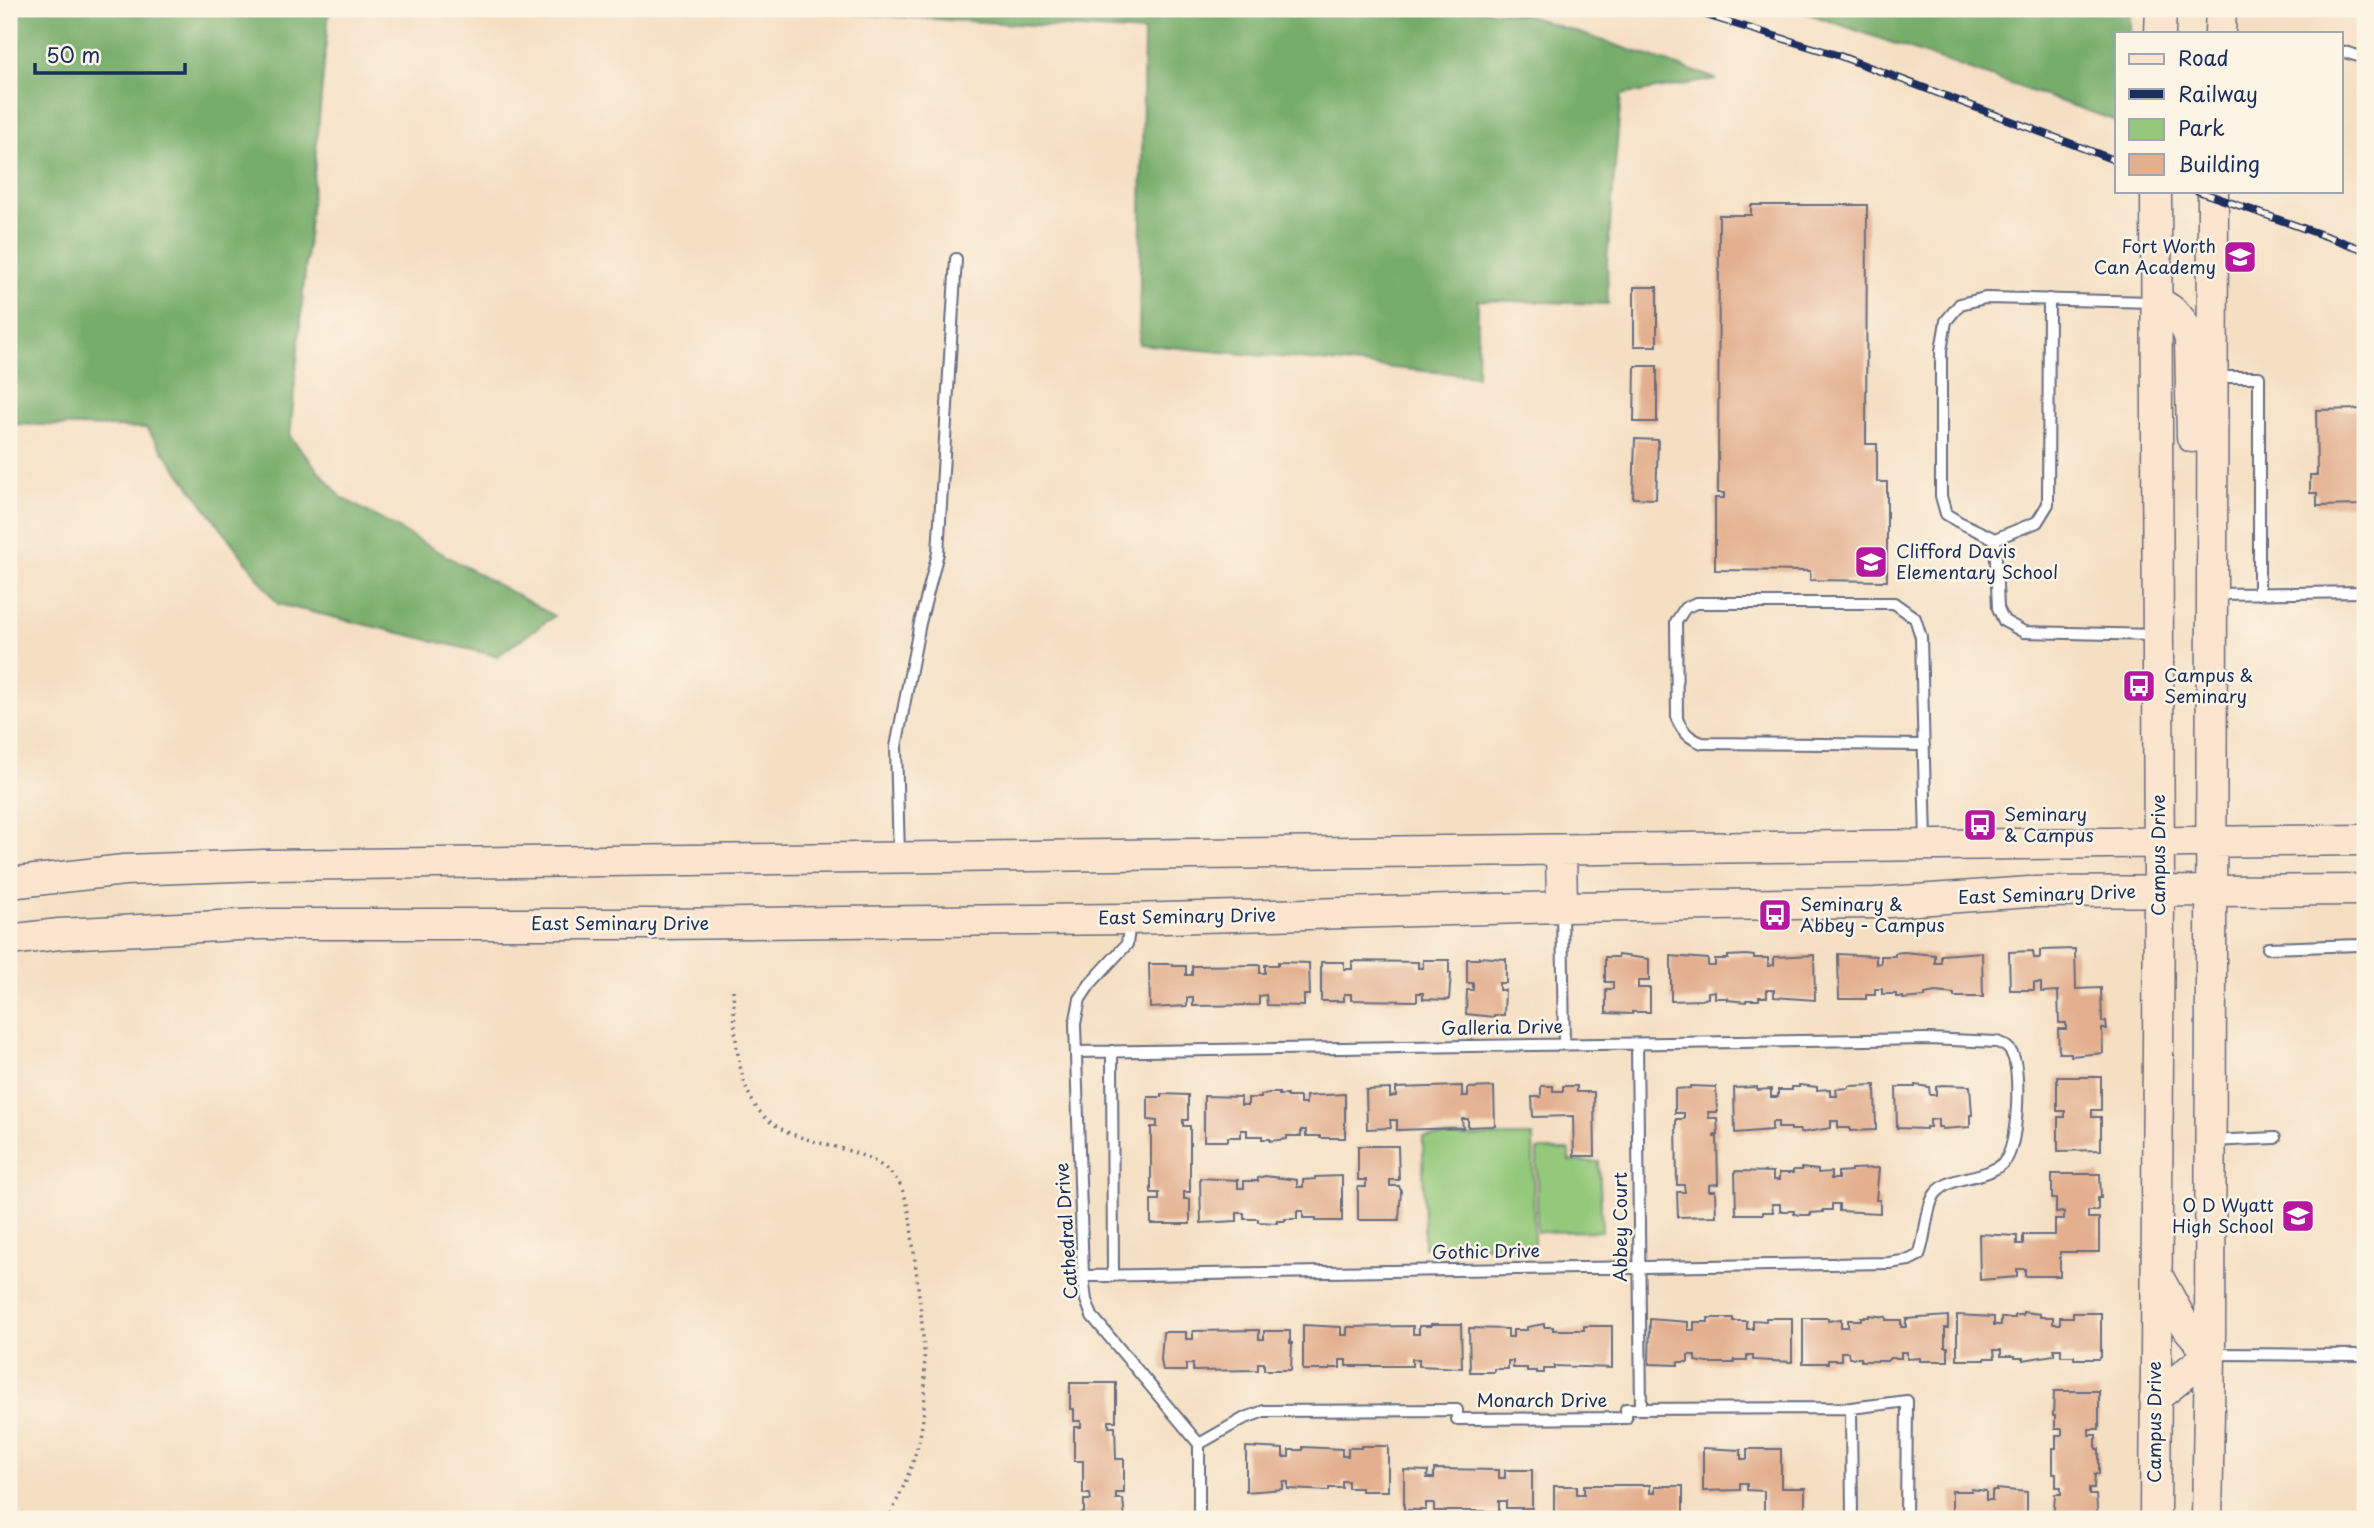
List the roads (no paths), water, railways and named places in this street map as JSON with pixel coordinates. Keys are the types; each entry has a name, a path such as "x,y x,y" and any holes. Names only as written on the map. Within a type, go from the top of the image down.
{"main road":[{"path":"2160,32 2161,9"},
{"path":"2220,32 2221,9"},
{"name":"Campus Drive","path":"2155,1519 2160,892 2156,192"},
{"path":"2207,1519 2210,1354 2213,192"},
{"path":"2157,302 2178,316 2186,326 2190,339 2192,473 2211,505"},
{"path":"9,883 124,870 264,864 2365,840"},
{"path":"1561,851 1562,907"},
{"name":"East Seminary Drive","path":"9,940 59,934 259,925 660,925 1130,919 1562,907 1875,903 2029,892 2365,890"},
{"path":"2155,1273 2182,1321 2210,1354"},
{"path":"2155,1398 2210,1354"}],"lane":[{"path":"2342,51 2365,58"},
{"path":"899,858 896,747 920,623 938,553 956,259"},
{"path":"2049,299 2048,504 2037,522 1995,539 1946,514 1941,496 1941,351 1946,321 1960,304 1985,298 2049,299 2157,302"},
{"path":"2212,377 2259,377 2259,594"},
{"path":"1995,539 1998,608 2004,621 2024,632 2158,635"},
{"path":"2211,594 2365,592"},
{"path":"1924,745 1702,743 1690,738 1681,729 1677,719 1676,622 1685,608 1696,603 1894,603 1915,618 1921,637 1924,745 1926,846"},
{"path":"1562,907 1564,1045"},
{"name":"Cathedral Drive","path":"1130,919 1127,944 1090,984 1080,999 1076,1024 1083,1276 1086,1300 1092,1316 1199,1444"},
{"path":"2268,948 2359,945 2365,942"},
{"name":"Galleria Drive","path":"1076,1052 1928,1039 1997,1042 2006,1045 2014,1057 2017,1093 2011,1150 2006,1160 1985,1174 1951,1181 1935,1194 1919,1255 1909,1260 1889,1263"},
{"name":"Abbey Court","path":"1637,1044 1641,1409"},
{"path":"1112,1051 1113,1276"},
{"path":"2210,1141 2275,1138"},
{"name":"Gothic Drive","path":"1083,1276 1889,1263"},
{"path":"2210,1354 2365,1354"},
{"name":"Monarch Drive","path":"1199,1444 1243,1419 1264,1411 1457,1410 1457,1419 1626,1419 1626,1409 1851,1408 1907,1401 1906,1519"},
{"path":"1851,1408 1852,1519"},
{"path":"1199,1444 1199,1519"}],"railway":[{"path":"1686,9 1840,56 2115,160"},
{"path":"2201,192 2365,250"}],"place":[{"name":"Fort Worth Can Academy","path":"2240,257"},
{"name":"Clifford Davis Elementary School","path":"1871,562"},
{"name":"Campus & Seminary","path":"2139,686"},
{"name":"Seminary & Campus","path":"1980,825"},
{"name":"Seminary & Abbey - Campus","path":"1775,915"},
{"name":"O D Wyatt High School","path":"2298,1216"}]}
